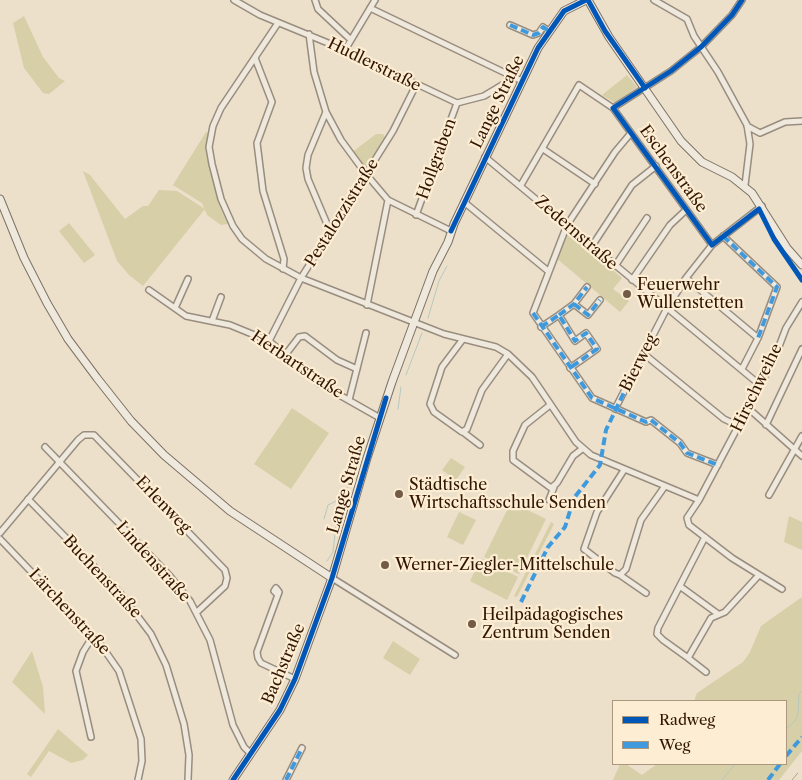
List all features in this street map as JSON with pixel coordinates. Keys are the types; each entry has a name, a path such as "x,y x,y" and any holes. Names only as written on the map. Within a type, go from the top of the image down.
{"street":[{"name":"Hudlerstraße","path":"234,0 260,15 345,50 457,103"},
{"path":"315,0 318,9 350,39"},
{"path":"345,50 375,0"},
{"path":"587,0 605,31 693,154 712,168 745,185 762,206 786,248 802,265"},
{"name":"Lange Straße","path":"332,578 380,418 433,271 448,242 451,231 485,157 549,31 566,9 587,0"},
{"path":"654,0 687,19 701,47 718,72 747,125 750,144 745,185"},
{"path":"613,108 645,88 701,47 732,15 742,0"},
{"path":"370,8 522,81"},
{"path":"278,23 221,108 213,126 209,147 221,199 233,226 242,239 283,269 302,278 415,323 463,339 496,347 508,354 532,377 582,449 605,462 699,500"},
{"path":"510,25 533,35 538,33 543,27 549,31"},
{"path":"309,34 314,72 326,112 341,140 388,200 451,231"},
{"path":"256,58 272,102 257,143 263,191 284,259 283,269"},
{"path":"457,103 484,96 514,78"},
{"name":"Pestalozzistraße","path":"269,341 302,278 400,119 416,85"},
{"name":"Eschenstraße","path":"542,149 580,85 613,108 712,244"},
{"name":"Hollgraben","path":"416,215 457,103"},
{"path":"326,112 308,155 306,168 308,180 330,232"},
{"path":"747,125 760,133 785,122 802,121"},
{"path":"630,133 567,225 532,313 592,398 646,422 651,420 680,443 687,453 718,465"},
{"path":"521,185 542,149 595,184"},
{"name":"Zedernstraße","path":"485,157 760,385"},
{"path":"592,246 632,184 656,166"},
{"path":"0,199 24,258 47,303 91,370 131,421 164,454 224,506 281,546 455,655"},
{"path":"367,304 388,200"},
{"path":"464,202 548,271"},
{"name":"Bierweg","path":"615,409 667,308 686,278 712,244 762,206"},
{"path":"632,280 670,225 686,210"},
{"path":"615,266 647,218"},
{"path":"723,236 778,287 758,338 742,369"},
{"path":"686,278 758,338"},
{"path":"175,308 188,279"},
{"path":"541,327 574,304 587,287"},
{"name":"Herbartstraße","path":"149,290 186,316 212,320 243,329 269,341 320,384 380,418"},
{"path":"212,320 221,297"},
{"path":"574,304 588,315 600,300"},
{"name":"Hirschweihe","path":"705,537 686,521 739,426 786,328 802,302"},
{"path":"559,315 574,341 586,333 597,349 570,368"},
{"path":"349,400 366,333"},
{"path":"286,354 299,337 305,336 337,360 357,369"},
{"path":"463,339 442,367 430,404 434,412 480,446"},
{"path":"766,425 802,349"},
{"path":"462,432 467,429 482,390 508,354"},
{"path":"644,354 724,418 739,426"},
{"path":"550,405 525,426 512,456 513,460 539,480 551,488 554,487"},
{"path":"748,408 802,456"},
{"name":"Erlenweg","path":"60,462 82,437 88,434 97,436 223,566 227,578 225,586 197,612"},
{"path":"769,495 802,436"},
{"name":"Lindenstraße","path":"45,447 169,575 197,612 211,643 228,713 241,743 249,752"},
{"path":"549,500 568,463 582,449"},
{"path":"0,533 60,462"},
{"path":"624,470 597,512 584,549 586,553 646,593"},
{"path":"620,575 626,569 641,520 665,486"},
{"name":"Buchenstraße","path":"28,499 120,593 151,634 169,673 184,724 190,755 188,780"},
{"path":"706,672 656,634 680,587 681,580 705,537 782,589"},
{"name":"Lärchenstraße","path":"0,539 93,636 114,663 127,693 142,746 142,761 138,780"},
{"path":"688,658 711,618 725,612 759,575"},
{"name":"Bachstraße","path":"233,780 249,752 280,710 295,679 332,578"},
{"path":"680,587 718,614"},
{"path":"277,594 257,652 258,658 261,662 295,679"},
{"path":"91,737 76,671 82,652 93,636"},
{"path":"286,780 302,748"}],"shaded area":[{"path":"24,16 43,57 59,78 65,81 49,94 43,93 24,68 13,23"},
{"path":"627,75 637,87 615,103 602,95"},
{"path":"206,132 208,133 207,158 220,207 228,224 221,225 207,215 202,203 173,185"},
{"path":"376,134 383,134 387,140 366,173 351,153"},
{"path":"83,171 90,175 125,219 143,206 148,206 159,190 177,191 205,209 143,286 129,275 117,261"},
{"path":"69,223 95,255 84,263 59,231"},
{"path":"565,230 622,278 613,289 629,301 620,312 555,257"},
{"path":"292,408 329,433 291,489 254,464"},
{"path":"451,458 465,467 456,480 442,470"},
{"path":"511,502 546,519 519,574 484,557"},
{"path":"459,512 476,520 463,545 447,537"},
{"path":"789,516 802,522 802,550 784,542"},
{"path":"551,522 554,524 517,597 514,596"},
{"path":"481,558 518,577 507,600 470,581"},
{"path":"802,597 802,751 779,780 613,780 620,765 627,765 642,775 656,765 787,765 787,700 694,700 697,693 743,662 750,652 761,626"},
{"path":"393,641 420,659 410,675 383,658"},
{"path":"32,651 43,687 45,714 12,682"},
{"path":"58,729 88,755 83,760 71,763 49,751 31,777 27,774"}],"waterway":[{"path":"428,318 439,281 447,266"},
{"path":"406,375 422,333"},
{"path":"398,409 401,387"},
{"path":"324,519 328,505 346,496 351,465 356,457"},
{"path":"327,561 333,552 337,516 343,509 344,499"},
{"path":"787,728 795,721 798,714 799,694 802,691"},
{"path":"722,780 734,765"}],"railway":[{"path":"792,780 802,768"}],"marked path":[{"path":"510,25 533,35 539,33 543,27 549,31"},
{"path":"723,236 777,287 758,338"},
{"path":"559,315 574,304 587,287"},
{"path":"574,304 588,315 600,300"},
{"path":"533,313 592,398 646,422 651,420 680,443 687,453 718,465"},
{"path":"541,327 559,315 575,341 586,333 597,349 570,368"},
{"path":"521,602 548,547 565,527 574,498 600,465 606,430 630,380"},
{"path":"787,755 802,737"},
{"path":"286,780 302,748"},
{"path":"768,780 779,765"}],"cycle path":[{"path":"451,231 538,48 564,11 586,0"},
{"path":"588,0 605,31 645,88"},
{"path":"742,0 732,15 701,47 671,71 613,108 712,245 759,209 774,239 802,280"},
{"path":"233,780 280,710 295,679 332,578 386,398"}],"place":[{"name":"Feuerwehr Wullenstetten","path":"627,294"},
{"name":"Städtische Wirtschaftsschule Senden","path":"399,494"},
{"name":"Werner-Ziegler-Mittelschule","path":"385,565"},
{"name":"Heilpädagogisches Zentrum Senden","path":"472,624"}]}
